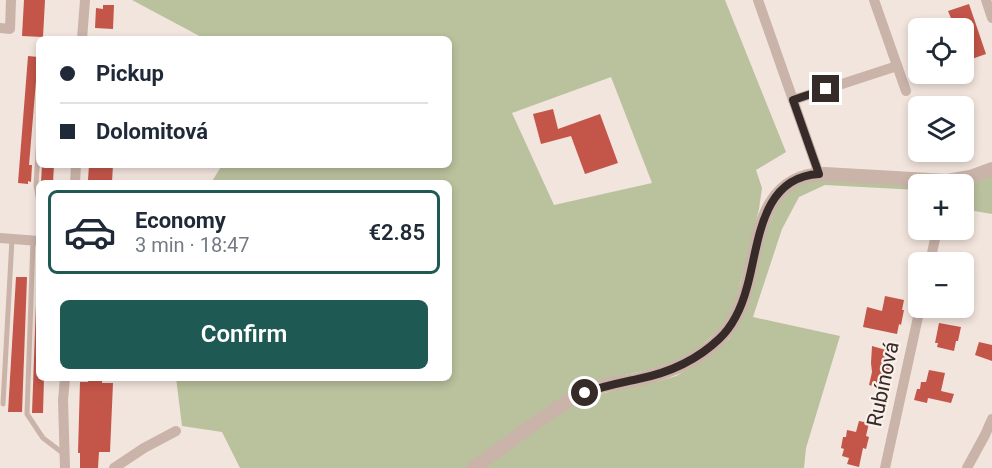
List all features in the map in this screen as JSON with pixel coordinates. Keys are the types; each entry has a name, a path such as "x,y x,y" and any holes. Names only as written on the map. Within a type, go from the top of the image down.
{"street":[{"path":"0,28 9,29 11,0"},
{"path":"82,36 85,0"},
{"path":"758,0 819,174"},
{"path":"874,0 906,91"},
{"path":"986,0 992,18"},
{"path":"793,100 897,66"},
{"path":"974,176 992,169"},
{"path":"473,468 571,399 599,387 674,369 701,355 721,338 737,314 747,288 759,231 767,210 787,185 805,176 819,174 908,180"},
{"path":"0,238 36,241"},
{"name":"Rubínová","path":"885,468 918,318"},
{"path":"64,381 65,468"},
{"path":"966,468 992,419"},
{"path":"114,468 144,448 176,431"}],"lane":[{"path":"3,404 12,239"},
{"path":"36,241 27,414 43,438 65,455"}],"green space":[{"path":"132,0 725,0 786,152 756,170 762,188 759,209 737,297 729,317 719,330 695,351 673,362 597,381 573,390 556,402 576,404 597,395 676,376 707,358 729,339 739,323 762,241 778,204 790,191 804,183 819,180 908,184 908,189 825,185 799,197 782,229 753,317 840,336 806,448 804,468 240,468 222,432 182,426 176,381 452,381 452,180 213,180 220,168 452,168 452,36 199,36","holes":["611,77 652,183 554,205 512,113"]},
{"path":"992,175 992,214 974,211 974,181"}],"building":[{"path":"24,0 45,0 43,36 22,36"},
{"path":"969,4 974,18 951,18 948,11"},
{"path":"103,5 114,5 113,29 95,28 96,8 103,9"},
{"path":"974,19 986,54 974,58"},
{"path":"28,56 36,57 29,165 32,165 31,182 18,183"},
{"path":"553,109 558,129 600,114 618,163 585,174 571,136 541,144 533,114"},
{"path":"42,168 54,168 53,180 41,180"},
{"path":"89,168 113,168 112,180 88,180"},
{"path":"16,277 27,277 22,412 8,412"},
{"path":"885,296 904,300 901,325 899,324 897,334 863,327 867,307 882,311"},
{"path":"36,304 36,381 44,381 43,413 32,413"},
{"path":"939,323 961,327 954,351 937,347 938,343 935,343"},
{"path":"979,342 992,345 992,361 975,355"},
{"path":"872,346 894,354 889,375 883,374 880,388 869,385 872,372"},
{"path":"929,370 945,373 941,391 954,394 951,403 928,398 927,403 914,400 921,382 926,382"},
{"path":"80,382 113,383 110,452 99,452 98,468 80,468 80,453 78,453"},
{"path":"859,421 869,423 866,436 869,437 866,449 863,448 859,467 847,464 849,458 842,456 844,449 841,448 847,430 856,432"}],"route":[{"path":"585,393 599,387 674,369 701,355 721,338 737,314 747,288 759,231 767,210 787,185 805,176 819,174 793,100 826,89"}]}
